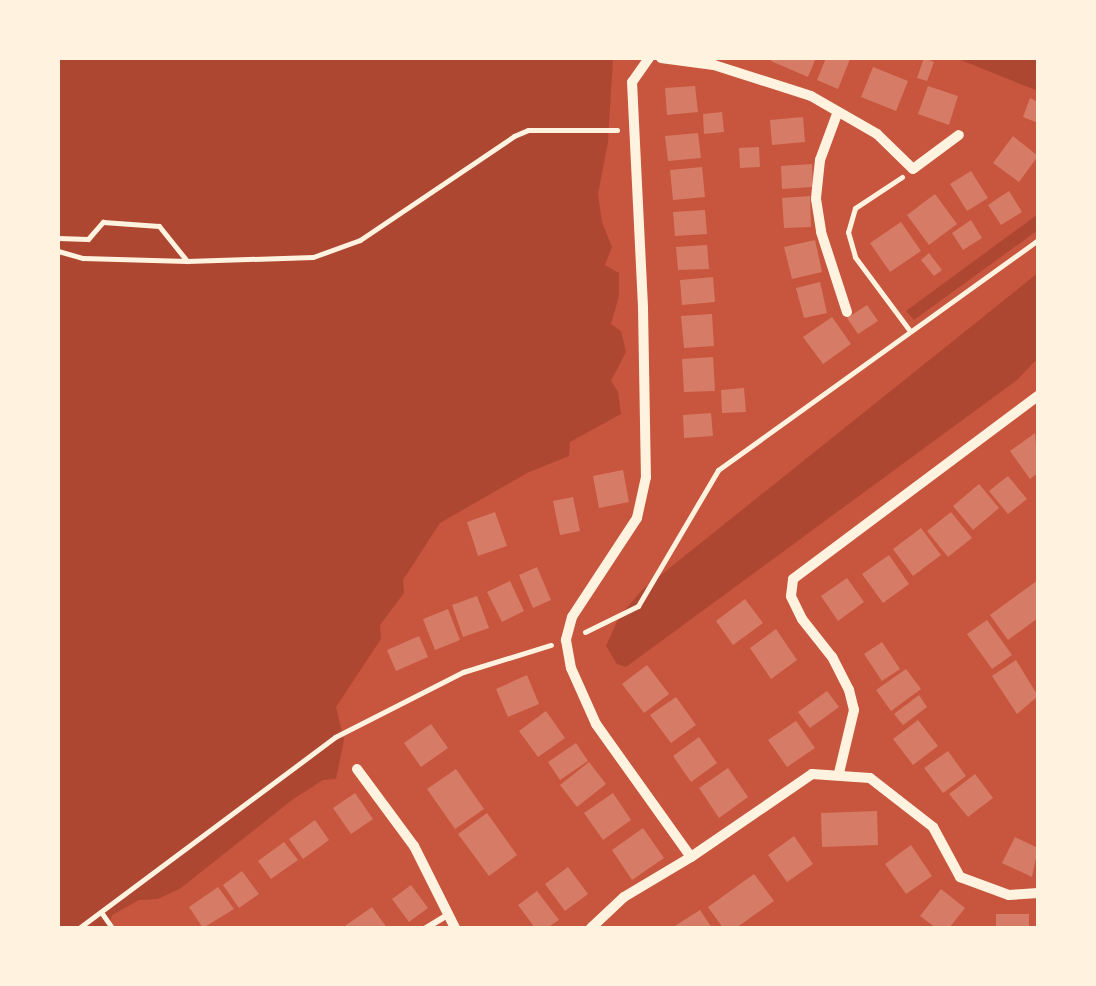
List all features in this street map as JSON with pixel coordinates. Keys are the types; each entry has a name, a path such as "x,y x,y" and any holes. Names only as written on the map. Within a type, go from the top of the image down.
{"street":[{"path":"648,58 632,82 644,308 646,476 637,518 572,617 566,640 571,668 596,724 692,857"},
{"path":"662,58 714,65 811,96 877,134 913,169 960,135"},
{"path":"837,114 820,160 816,199 820,232 848,312"},
{"path":"839,773 854,710 849,690 832,657 802,619 791,596 793,579 1038,396"},
{"path":"357,769 414,846 455,928"},
{"path":"591,928 624,897 692,857 812,774 870,778 932,827 960,876 1009,894 1038,893"}],"lane":[{"path":"426,928 446,916"}],"path":[{"path":"58,251 82,258 314,257 360,240 528,130 633,130"},
{"path":"910,331 855,257 848,232 855,208 913,169"},
{"path":"58,238 88,239 104,222 159,226 186,260"},
{"path":"251,248 251,260"},
{"path":"101,912 112,928"}],"shaded area":[{"path":"58,58 613,58 608,142 598,194 602,222 612,247 605,265 619,273 619,296 611,324 621,331 626,352 611,381 618,392 621,414 570,442 569,456 527,473 440,523 403,580 404,593 380,625 381,639 336,707 344,740 336,779 323,780 292,800 181,888 158,899 139,900 112,915 109,928 58,928"},
{"path":"956,58 1038,58 1038,91"},
{"path":"1038,214 1038,230 914,320 906,311"},
{"path":"1038,273 1038,358 1017,380 626,667 617,664 606,646 619,617 642,590"}],"building":[{"path":"816,58 808,77 771,61"},
{"path":"826,58 850,59 838,89 817,80"},
{"path":"924,58 934,62 927,81 917,78"},
{"path":"873,67 908,81 896,111 861,97"},
{"path":"695,86 698,112 667,115 665,88"},
{"path":"928,86 958,96 949,125 918,114"},
{"path":"1030,98 1038,102 1038,123 1023,117"},
{"path":"722,112 724,132 704,134 703,114"},
{"path":"803,117 805,142 772,145 770,120"},
{"path":"698,133 701,158 668,161 665,136"},
{"path":"1013,136 1038,156 1019,182 993,163"},
{"path":"759,147 760,167 740,168 739,148"},
{"path":"812,164 813,187 782,189 781,166"},
{"path":"702,167 705,197 673,200 670,170"},
{"path":"971,171 988,198 967,211 950,184"},
{"path":"1009,191 1022,212 1001,225 988,205"},
{"path":"935,194 957,224 929,245 907,215"},
{"path":"810,196 811,227 784,228 782,198"},
{"path":"705,210 707,234 675,236 673,212"},
{"path":"971,220 982,238 963,250 952,233"},
{"path":"901,222 921,251 890,272 870,243"},
{"path":"815,240 822,272 792,279 784,247"},
{"path":"707,245 709,269 678,270 676,247"},
{"path":"929,253 942,270 934,276 921,260"},
{"path":"713,277 715,302 682,305 680,280"},
{"path":"820,282 827,313 804,318 796,288"},
{"path":"867,305 878,321 858,334 847,318"},
{"path":"712,314 714,346 684,348 681,316"},
{"path":"832,317 851,344 823,364 803,337"},
{"path":"713,357 715,391 684,392 682,359"},
{"path":"744,388 746,412 722,413 721,390"},
{"path":"711,413 713,436 684,438 683,415"},
{"path":"1035,433 1038,473 1030,479 1010,451"},
{"path":"623,470 629,502 599,508 593,476"},
{"path":"1008,476 1027,499 1008,514 989,491"},
{"path":"979,484 999,508 973,530 953,506"},
{"path":"573,497 580,531 560,535 553,501"},
{"path":"495,512 507,546 478,556 467,522"},
{"path":"951,512 972,538 948,557 927,531"},
{"path":"921,528 941,555 913,576 893,549"},
{"path":"889,555 909,584 883,603 862,574"},
{"path":"537,567 551,600 533,608 519,575"},
{"path":"847,578 864,602 838,621 821,596"},
{"path":"1038,580 1038,618 1008,640 990,615"},
{"path":"510,581 524,611 502,622 487,592"},
{"path":"477,596 489,628 463,637 452,605"},
{"path":"745,599 763,623 733,645 716,621"},
{"path":"448,609 460,640 435,650 423,619"},
{"path":"987,620 1012,655 992,669 967,634"},
{"path":"776,629 797,660 771,679 750,648"},
{"path":"419,636 428,657 396,671 387,650"},
{"path":"882,642 900,669 882,681 864,654"},
{"path":"1016,660 1038,696 1017,714 992,676"},
{"path":"647,665 669,694 644,713 622,684"},
{"path":"906,669 921,689 891,711 876,690"},
{"path":"527,675 539,704 508,717 496,689"},
{"path":"827,691 839,707 810,728 798,712"},
{"path":"919,695 927,707 903,725 894,714"},
{"path":"676,697 696,725 671,743 650,715"},
{"path":"546,711 565,738 538,757 519,731"},
{"path":"918,720 938,746 913,765 893,739"},
{"path":"796,721 815,748 787,767 768,740"},
{"path":"431,724 448,748 421,767 404,743"},
{"path":"699,737 717,763 691,782 673,756"},
{"path":"576,743 588,761 560,780 548,762"},
{"path":"948,751 966,776 943,793 924,768"},
{"path":"589,762 606,784 577,807 560,785"},
{"path":"728,768 748,797 719,818 699,788"},
{"path":"456,769 484,809 455,829 427,789"},
{"path":"975,774 993,798 968,817 949,794"},
{"path":"355,793 373,819 351,834 333,808"},
{"path":"613,793 631,820 603,840 584,813"},
{"path":"877,811 878,845 822,847 821,813"},
{"path":"487,813 517,855 489,876 458,834"},
{"path":"315,820 329,840 303,859 289,839"},
{"path":"643,828 664,858 632,880 612,850"},
{"path":"794,836 813,864 787,882 768,855"},
{"path":"1015,837 1038,848 1032,877 1002,863"},
{"path":"284,842 298,860 271,879 258,861"},
{"path":"911,845 932,876 906,894 885,864"},
{"path":"568,867 588,894 565,911 545,884"},
{"path":"242,871 259,894 239,908 223,885"},
{"path":"754,874 774,901 736,928 723,928 708,907"},
{"path":"411,885 428,908 409,922 392,899"},
{"path":"218,887 234,909 203,928 189,907"},
{"path":"941,889 965,908 949,928 936,928 920,916"},
{"path":"537,891 559,920 547,928 535,928 518,905"},
{"path":"372,907 387,928 342,928"},
{"path":"700,910 712,928 675,926"},
{"path":"996,914 1029,914 1029,928 996,928"}]}
